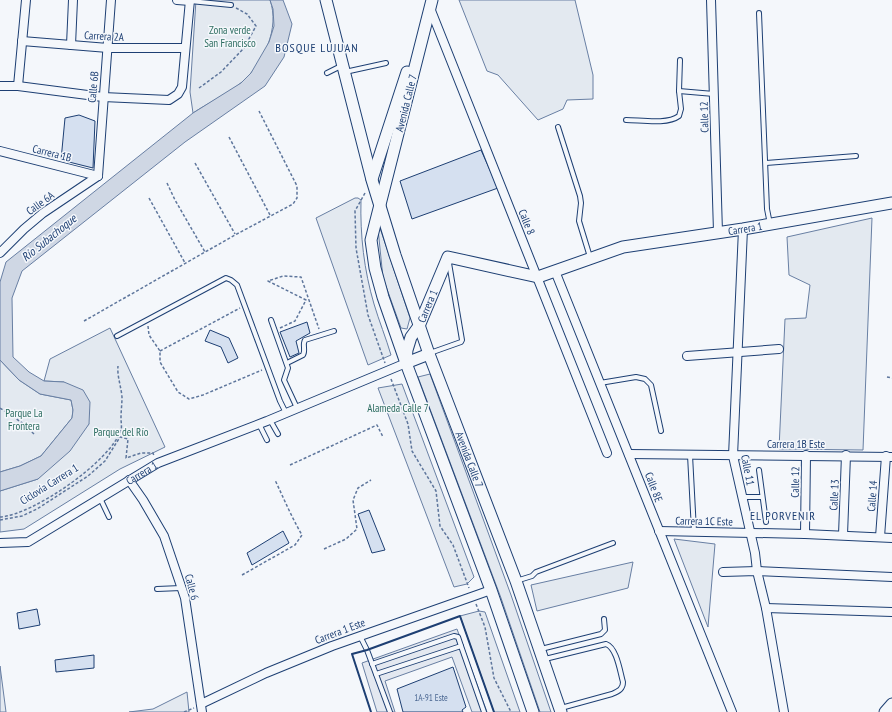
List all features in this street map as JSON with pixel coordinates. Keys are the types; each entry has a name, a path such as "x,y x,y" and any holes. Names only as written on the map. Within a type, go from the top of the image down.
{"main road":[{"name":"Avenida Calle 7","path":"326,0 372,180 419,326 516,582 560,710"},
{"name":"Avenida Calle 7","path":"372,180 431,0"},
{"name":"Avenida Calle 7","path":"431,0 371,240 375,268 382,296 491,590 533,712"},
{"name":"Carrera 1","path":"538,278 623,247 743,229 892,203"},
{"path":"448,257 538,278"},
{"name":"Carrera 1","path":"406,363 407,350 411,337 419,326 448,257"},
{"path":"406,363 429,354"},
{"path":"885,712 892,704"}],"street":[{"path":"18,86 26,0"},
{"path":"71,45 73,0"},
{"name":"Calle 6B","path":"98,176 111,0"},
{"path":"0,86 18,86 103,97 169,100 178,94 182,87 190,0 177,0"},
{"name":"Calle 8","path":"427,0 607,453"},
{"name":"Calle 12","path":"711,0 718,232"},
{"name":"Carrera 2A","path":"22,41 108,48 185,48"},
{"name":"Carrera 1B","path":"0,151 98,176"},
{"name":"Calle 6A","path":"0,253 24,229 43,214 98,176"},
{"name":"Calle 11","path":"743,229 739,352 733,456 766,608 784,712"},
{"name":"Calle 8E","path":"555,271 732,712"},
{"path":"687,356 779,349"},
{"name":"Carrera 1","path":"0,543 28,542 158,463 270,420 406,363"},
{"name":"Carrera 1B Este","path":"629,454 889,456"},
{"name":"Calle 12","path":"805,534 806,455"},
{"name":"Calle 13","path":"843,535 846,455"},
{"name":"Calle 14","path":"880,537 889,456"},
{"name":"Calle 6","path":"128,480 143,500 164,536 185,598 201,708"},
{"name":"Carrera 1C Este","path":"659,531 843,535 892,538"},
{"path":"723,572 757,570 892,577"},
{"name":"Carrera 1 Este","path":"201,708 266,672 360,635 491,590"},
{"path":"766,608 892,612"}],"lane":[{"path":"190,0 231,5"},
{"path":"759,13 767,209 770,224"},
{"path":"626,120 661,121 679,116 682,110 679,91 680,60"},
{"path":"327,73 344,68 386,63"},
{"path":"679,91 714,94"},
{"path":"558,127 580,196 580,221 591,258"},
{"path":"766,163 856,156"},
{"path":"429,354 461,342 462,340 448,257"},
{"path":"117,336 226,278 231,280 237,285 286,413"},
{"path":"271,320 288,371 284,380 297,408"},
{"path":"286,363 303,355 303,343 305,340 334,331"},
{"path":"600,383 636,377 645,379 651,386 662,431"},
{"path":"270,420 278,434"},
{"path":"259,424 267,440"},
{"path":"690,455 694,532"},
{"path":"759,470 766,522"},
{"path":"742,497 762,497"},
{"path":"100,498 109,517"},
{"path":"516,582 532,576 536,572 613,543"},
{"path":"158,589 181,588"},
{"path":"541,654 601,634 605,630 604,619"},
{"path":"360,635 390,712"},
{"path":"372,664 454,636 458,637 484,712"},
{"path":"541,654 606,644 610,646 615,653 624,682 623,687 619,691 612,694 560,710"},
{"path":"376,674 462,646"}],"path":[{"path":"199,88 221,72 244,48 256,26 247,14 231,5"},
{"path":"84,321 235,235 293,204 297,198 297,186 259,111"},
{"path":"229,137 270,216"},
{"path":"195,163 235,235"},
{"path":"167,183 205,252"},
{"path":"149,198 185,263"},
{"path":"275,330 295,321 306,300 268,281 283,276 301,277 321,335"},
{"path":"160,351 245,305"},
{"path":"148,320 149,335 160,351 160,362 178,392 189,399 203,395 268,368"},
{"name":"Ciclovía Carrera 1","path":"0,518 10,516 41,501 68,485 105,454 121,429 122,396 118,366"},
{"path":"390,375 408,424 412,451 436,491 440,526 453,545 467,584"},
{"path":"887,377 892,378"},
{"path":"0,408 21,422 34,434"},
{"path":"290,465 376,425 383,437"},
{"path":"0,518 22,516 65,492 88,476 105,461 120,438 128,439 126,458 141,453 153,453 158,463"},
{"path":"242,575 295,545 302,535 293,520 275,480"},
{"path":"324,549 346,539 357,529 353,500 358,488 372,480"},
{"path":"475,601 485,627 494,678 511,712"}],"green space":[{"name":"Zona verde San Francisco","path":"196,0 270,0 273,11 273,22 268,44 257,65 250,74 231,90 193,113 190,92"},
{"path":"459,0 575,0 593,75 593,99 567,100 563,109 538,120 498,75 487,71"},
{"path":"355,198 361,200 363,252 368,278 376,310 391,355 368,365 316,218"},
{"path":"872,218 863,450 779,449 785,319 806,318 810,285 789,275 787,237"},
{"path":"377,219 410,318 407,329 401,328 383,278"},
{"name":"Parque del Río","path":"110,328 165,447 120,469 24,529 0,532 0,491 38,479 89,424 64,382 44,381 50,359"},
{"name":"Parque La Frontera","path":"0,360 19,380 40,394 71,400 73,410 72,418 41,456 20,466 0,472"},
{"path":"430,374 511,595 551,712 540,712 501,598 418,377"},
{"name":"Alameda Calle 7","path":"402,384 474,577 467,584 454,587 378,388"},
{"path":"674,539 715,544 708,627"},
{"path":"633,562 628,588 537,611 531,585"},
{"path":"479,611 485,612 520,712 494,712 460,616"},
{"path":"0,666 6,712 0,712"},
{"path":"187,692 189,712 129,712 153,709"}],"shaded area":[{"path":"457,629 487,712 472,712 452,657 385,681 395,712 377,712 362,663"}],"water":[{"name":"Río Subachoque","path":"270,0 283,0 292,24 284,57 265,86 185,142 22,271 12,298 13,357 29,372 44,381 64,382 83,390 90,402 89,424 70,451 38,479 0,491 0,472 20,466 41,456 72,418 73,410 71,400 40,394 19,380 0,360 0,282 6,262 193,113 241,83 251,73 269,42 274,26 273,9"}],"building":[{"path":"79,115 95,121 93,168 61,160 65,118"},
{"path":"481,150 498,188 412,219 400,181"},
{"path":"307,322 310,333 296,341 299,353 290,357 280,332"},
{"path":"210,330 229,338 238,358 228,363 221,347 205,341"},
{"path":"369,510 385,550 372,553 358,514"},
{"path":"283,531 289,543 252,565 247,553"},
{"path":"37,609 40,625 19,629 17,613"},
{"path":"94,655 94,668 56,672 55,660"},
{"path":"453,667 466,707 462,710 463,712 403,712 397,689"}],"wall":[{"path":"371,712 352,654 367,650 460,616 494,712"}],"district":[{"name":"BOSQUE LUJUAN","path":"317,48"},
{"name":"EL PORVENIR","path":"783,516"}]}
